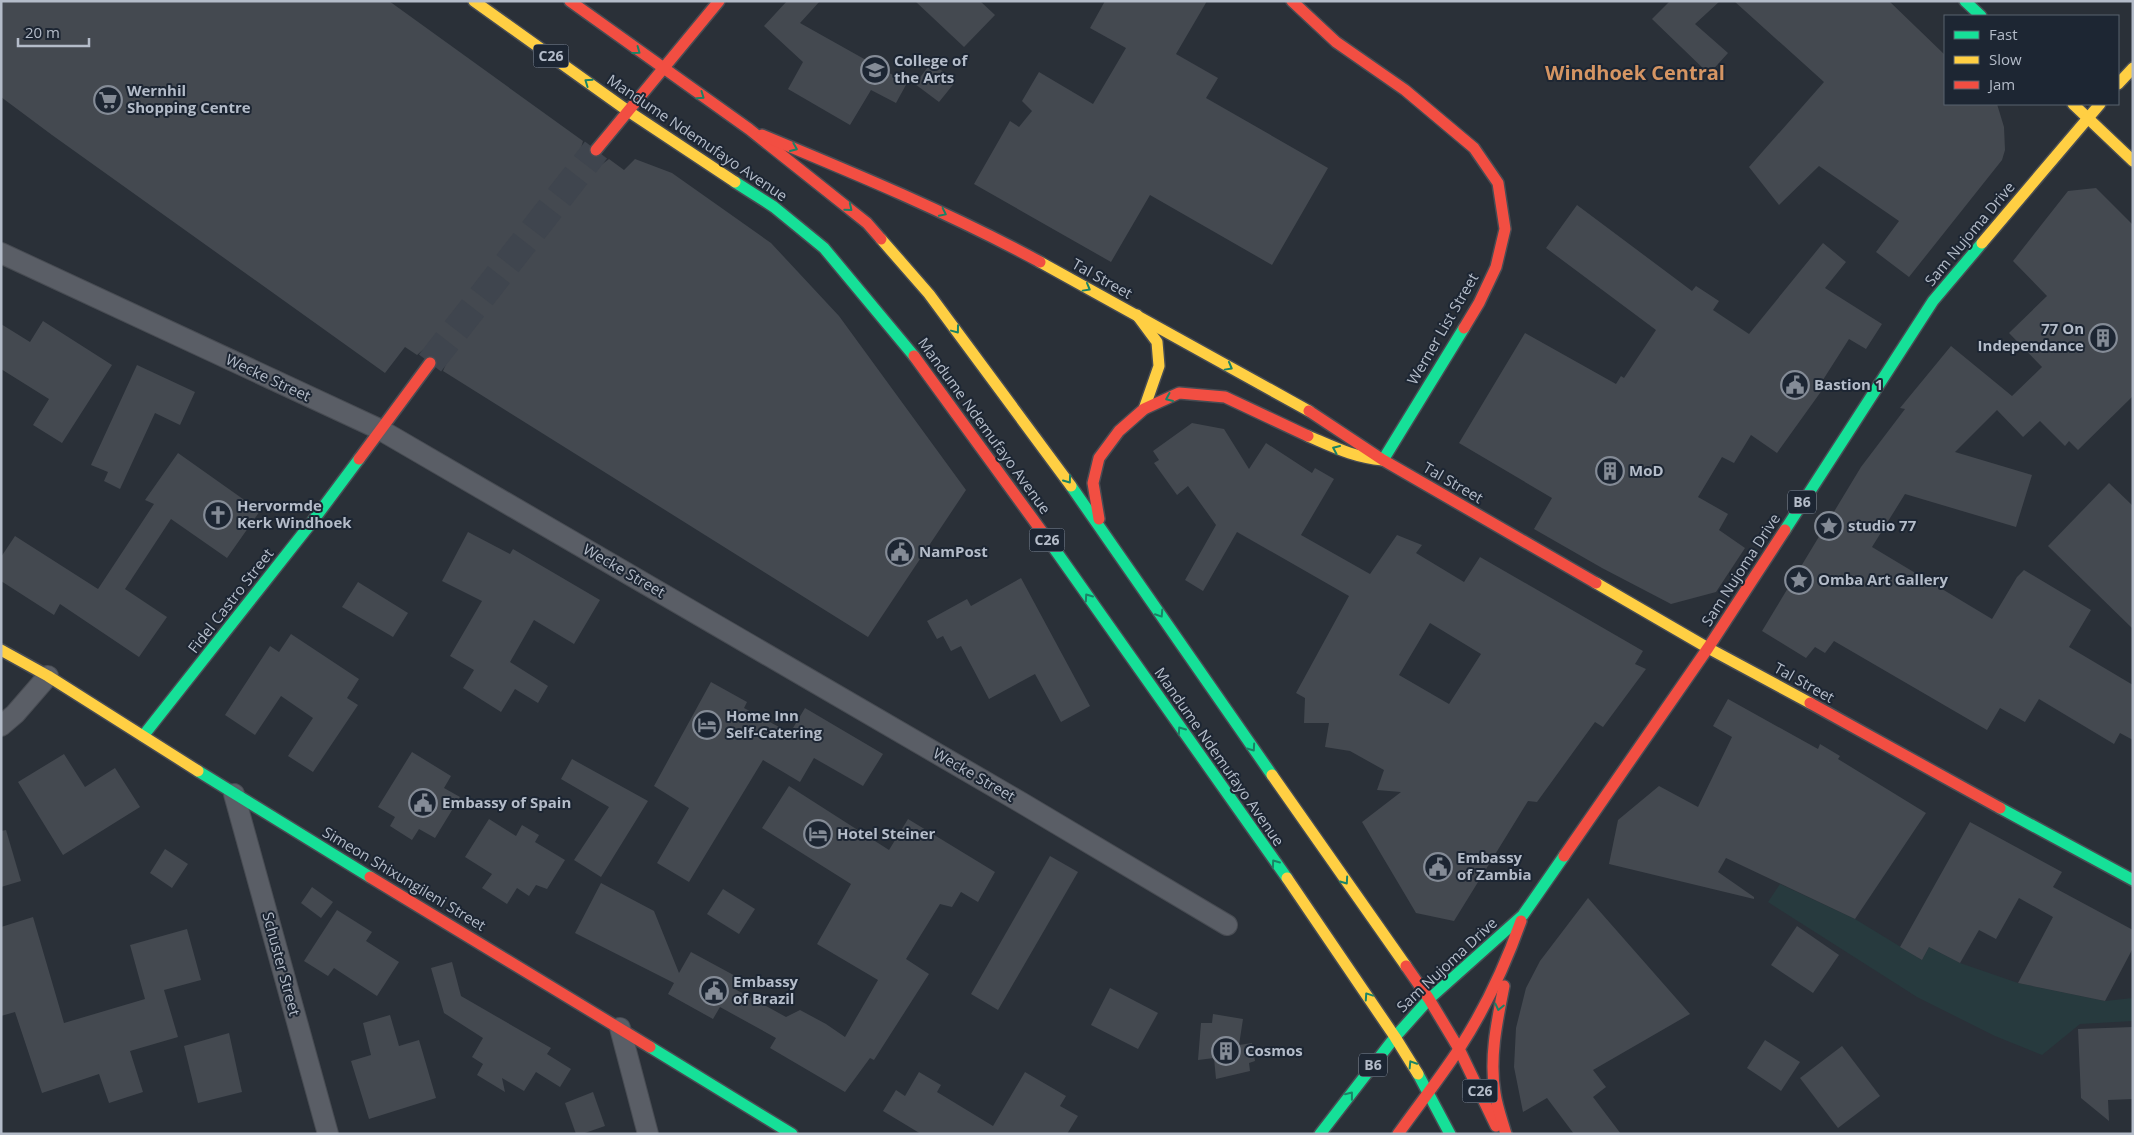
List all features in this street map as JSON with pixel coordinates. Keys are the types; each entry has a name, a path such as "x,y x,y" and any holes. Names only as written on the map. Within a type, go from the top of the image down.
{"main road":[{"name":"Mandume Ndemufayo Avenue","path":"474,1 628,110 774,207 824,248 908,346 1020,500 1319,924 1395,1037 1428,1092 1450,1134"},
{"name":"C26","path":"570,1 749,129 867,223 929,294 1100,526 1180,644 1429,999 1459,1049 1499,1134"},
{"path":"596,150 719,1"},
{"name":"Werner List Street","path":"1292,1 1336,42 1405,90 1474,148 1498,183 1505,229 1496,266 1479,303 1384,460"},
{"path":"1965,1 1980,15"},
{"path":"2119,83 2133,68"},
{"path":"2074,105 2133,160"},
{"name":"Sam Nujoma Drive","path":"1320,1134 1395,1037 1429,999 1523,915 1708,648 1933,301 2099,105"},
{"name":"Tal Street","path":"749,129 915,199 983,232 1137,315 1307,410 1384,460 1708,648 2133,880"},
{"path":"1137,315 1157,342 1159,366 1144,409"},
{"name":"Fidel Castro Street","path":"143,736 312,522 379,429 430,363"},
{"path":"1100,526 1093,483 1099,458 1119,431 1144,409 1179,393 1225,396 1348,454 1361,458 1384,460"},
{"name":"Simeon Shixungileni Street","path":"1,650 48,676 234,794 792,1134"},
{"name":"Sam Nujoma Drive","path":"1398,1134 1459,1049 1478,1016 1514,943 1523,915"},
{"path":"1506,1134 1494,1087 1492,1051 1497,1018 1514,943"}],"street":[{"name":"Wecke Street","path":"1,253 379,429 1022,803 1227,925"},
{"path":"1,726 15,714 48,676"},
{"name":"Schuster Street","path":"234,794 328,1134"},
{"path":"620,1028 648,1134"}],"green space":[{"path":"1780,884 1855,919 1922,960 1929,947 1960,963 2018,983 2105,1001 2133,998 2133,1021 2080,1024 2042,1055 1995,1036 1917,997 1768,902"}],"building":[{"path":"1,1 389,1 583,141 581,155 587,162 601,165 609,159 624,170 635,159 672,173 771,243 839,316 966,490 868,637 443,371 446,364 439,350 431,347 424,349 417,355 405,347 385,373 52,135 1,97"},
{"path":"787,1 820,1 800,23 907,83 896,103 871,90 850,125 788,89 803,62 764,26"},
{"path":"915,1 980,1 995,15 964,47"},
{"path":"1105,1 1207,1 1176,54 1218,78 1206,98 1328,168 1272,265 1150,195 1111,262 974,184 1010,121 1019,127 1032,111 1022,101 1039,72 1093,104 1126,48 1090,28"},
{"path":"1670,1 1720,1 1695,24 1728,53 1709,74 1652,19"},
{"path":"1734,1 1889,1 1944,54 1944,105 1997,105 2004,127 2005,150 2002,160 1909,277 1876,252 1899,221 1819,166 1779,205 1749,167 1824,82"},
{"path":"931,63 956,81 939,102 915,84"},
{"path":"2096,188 2133,225 2133,396 2078,450 2069,441 2065,446 2040,421 2023,437 1997,410 1955,452 2032,475 2016,527 1905,494 1872,547 1992,619 2017,577 2024,570 2091,610 2069,647 2133,685 2133,740 2120,733 2114,744 2039,699 2025,722 2000,708 1987,730 1834,641 1825,653 1815,647 1806,658 1762,631 1861,467 1905,409 1900,408 1951,346 2012,396 2042,367 2009,333 2047,296 2013,261 2068,191"},
{"path":"1577,205 1692,291 1696,286 1719,301 1713,310 1749,334 1823,243 1846,262 1825,288 1882,324 1866,349 1849,339 1821,383 1825,386 1777,453 1751,435 1734,463 1722,457 1698,497 1728,514 1719,530 1745,548 1716,592 1671,604 1602,568 1534,529 1552,498 1459,443 1525,333 1616,384 1621,376 1624,378 1656,330 1546,248"},
{"path":"43,321 112,365 62,443 33,425 49,399 1,369 1,324 30,342"},
{"path":"137,365 195,392 180,425 155,413 120,489 104,481 108,472 91,465"},
{"path":"1192,423 1224,429 1249,469 1266,443 1312,473 1315,468 1334,479 1301,535 1370,574 1397,535 1422,545 1416,553 1464,582 1480,557 1643,651 1635,664 1646,669 1603,727 1595,722 1537,802 1528,801 1454,921 1416,913 1362,822 1401,792 1377,790 1384,770 1350,751 1325,747 1329,723 1304,723 1305,698 1296,693 1349,596 1237,532 1203,591 1185,580 1216,525 1188,486 1177,495 1154,463 1159,460 1153,451","holes":["1430,623 1481,654 1449,704 1399,675"]},
{"path":"178,453 260,511 227,558 171,519 125,589 167,617 139,657 60,604 54,615 1,581 1,557 15,536 98,589 154,504 145,500"},
{"path":"2109,483 2133,506 2133,629 2048,546"},
{"path":"468,532 510,554 513,549 600,600 574,644 534,620 510,662 548,686 538,703 515,689 501,712 463,688 474,670 450,656 482,601 442,581"},
{"path":"1021,578 1090,706 1061,722 1035,674 989,699 961,646 951,651 943,636 937,639 927,621 967,599 971,606"},
{"path":"358,582 408,613 393,637 342,607"},
{"path":"291,634 359,679 347,698 358,705 313,772 288,756 313,718 281,696 255,735 225,715 270,646 279,652"},
{"path":"711,682 747,702 744,708 790,733 805,708 883,754 863,786 814,758 800,782 763,760 689,882 657,863 689,808 654,786"},
{"path":"1728,699 1818,749 1820,744 1840,756 1838,759 1926,813 1855,919 1726,858 1718,872 1754,897 1754,899 1609,864 1618,820 1659,786 1698,807 1732,737 1713,726"},
{"path":"412,752 451,776 444,788 460,797 435,838 419,829 412,840 390,826 395,817 378,807"},
{"path":"64,754 85,787 115,768 140,807 63,855 18,782"},
{"path":"572,759 648,801 601,877 574,860 609,807 561,779"},
{"path":"789,786 889,850 908,819 995,872 978,902 961,892 952,907 940,904 906,959 929,974 874,1060 870,1058 845,1092 770,1048 776,1038 720,1007 713,1019 668,994 674,983 575,933 601,883 654,911 679,973 691,952 739,978 733,988 786,1017 800,1010 845,1037 878,980 817,944 851,884 762,828"},
{"path":"489,819 516,836 522,825 539,835 535,842 565,860 547,889 536,885 529,896 517,888 507,904 482,888 492,874 465,857"},
{"path":"1970,822 2062,872 2053,887 2133,930 2133,948 2105,1001 2018,983 2053,917 2019,898 1996,939 1979,930 1960,963 1929,947 1922,960 1900,947"},
{"path":"6,830 21,881 1,887 1,831"},
{"path":"165,849 188,864 172,888 150,873"},
{"path":"1050,856 1078,872 998,1010 971,994"},
{"path":"312,887 333,902 321,918 301,903"},
{"path":"723,889 755,909 739,934 707,914"},
{"path":"1588,898 1690,1014 1593,1070 1606,1087 1593,1097 1621,1134 1574,1134 1547,1098 1523,1112 1514,1067 1516,1028 1526,988 1540,961"},
{"path":"337,910 372,932 366,941 399,962 377,996 334,968 328,976 304,961"},
{"path":"33,917 64,1023 145,999 130,945 187,929 201,980 164,990 178,1037 130,1051 143,1092 109,1103 99,1074 42,1093 15,1012 1,1016 1,927"},
{"path":"1797,926 1839,955 1813,993 1771,965"},
{"path":"452,962 461,996 551,1048 547,1054 571,1069 560,1087 536,1072 524,1091 502,1078 505,1092 477,1075 483,1064 472,1057 483,1038 444,1013 431,968"},
{"path":"1110,988 1158,1013 1138,1049 1091,1025"},
{"name":"Cosmos","path":"1213,1014 1243,1019 1239,1045 1252,1043 1255,1061 1249,1063 1250,1071 1216,1079 1214,1058 1198,1060 1201,1023 1212,1023"},
{"path":"390,1015 399,1046 419,1040 436,1098 369,1119 351,1061 371,1055 363,1023"},
{"path":"2133,1027 2133,1099 2108,1100 2109,1121 2081,1098 2078,1029"},
{"path":"229,1033 242,1092 198,1103 184,1046"},
{"path":"1765,1040 1800,1062 1781,1091 1747,1068"},
{"path":"1842,1046 1880,1096 1838,1128 1800,1078"},
{"path":"919,1072 941,1085 937,1092 993,1126 1025,1072 1066,1096 1060,1106 1078,1116 1067,1134 921,1134 883,1111 896,1090 905,1096"},
{"path":"593,1092 605,1126 582,1134 576,1134 565,1103"}],"tunnel":[{"path":"430,363 596,150"}],"traffic: fast":[{"path":"1965,1 1980,15"},
{"path":"735,182 774,207 824,248 914,356"},
{"path":"1785,530 1933,301 1982,243"},
{"path":"1383,460 1464,328"},
{"path":"143,736 312,522 359,459"},
{"path":"1071,486 1272,775"},
{"path":"1051,544 1287,878"},
{"path":"198,771 370,877"},
{"path":"2000,808 2133,880"},
{"path":"1320,1134 1395,1037 1429,999 1523,915 1564,856"},
{"path":"650,1047 792,1134"},
{"path":"1418,1074 1450,1134"}],"traffic: slow":[{"path":"474,1 628,111 735,182"},
{"path":"2119,83 2133,68"},
{"path":"2074,105 2133,161"},
{"path":"1982,243 2099,105"},
{"path":"881,239 929,294 1071,486"},
{"path":"1040,262 1309,411"},
{"path":"1137,315 1157,342 1159,366 1144,409"},
{"path":"1308,436 1353,454 1383,460"},
{"path":"1596,583 1708,648 1810,703"},
{"path":"1,650 48,676 198,771"},
{"path":"1272,775 1406,966"},
{"path":"1287,878 1418,1074"}],"traffic: jam":[{"path":"570,1 749,129 867,223 881,239"},
{"path":"596,150 719,1"},
{"path":"1292,1 1336,42 1405,90 1474,148 1498,183 1505,229 1496,267 1479,303 1464,328"},
{"path":"762,135 868,179 972,227 1040,262"},
{"path":"914,356 1051,544"},
{"path":"359,459 430,363"},
{"path":"1099,519 1093,483 1099,458 1119,431 1144,409 1179,393 1225,397 1308,436"},
{"path":"1309,411 1383,460 1596,583"},
{"path":"1564,856 1708,648 1785,530"},
{"path":"1810,703 2000,808"},
{"path":"370,877 650,1047"},
{"path":"1398,1134 1452,1060 1486,1003 1521,921"},
{"path":"1406,966 1429,999 1459,1049 1496,1126"},
{"path":"1504,986 1493,1053 1493,1080 1498,1108 1506,1134"}],"place":[{"name":"College of the Arts","path":"875,70"},
{"name":"Wernhil Shopping Centre","path":"108,100"},
{"name":"77 On Independance","path":"2103,338"},
{"name":"Bastion 1","path":"1795,385"},
{"name":"MoD","path":"1610,471"},
{"name":"Hervormde Kerk Windhoek","path":"218,515"},
{"name":"studio 77","path":"1829,526"},
{"name":"NamPost","path":"900,552"},
{"name":"Omba Art Gallery","path":"1799,580"},
{"name":"Home Inn Self-Catering","path":"707,725"},
{"name":"Embassy of Spain","path":"423,803"},
{"name":"Hotel Steiner","path":"818,834"},
{"name":"Embassy of Zambia","path":"1438,867"},
{"name":"Embassy of Brazil","path":"714,991"},
{"name":"Cosmos","path":"1226,1051"}],"district":[{"name":"Windhoek Central","path":"1635,73"}]}
